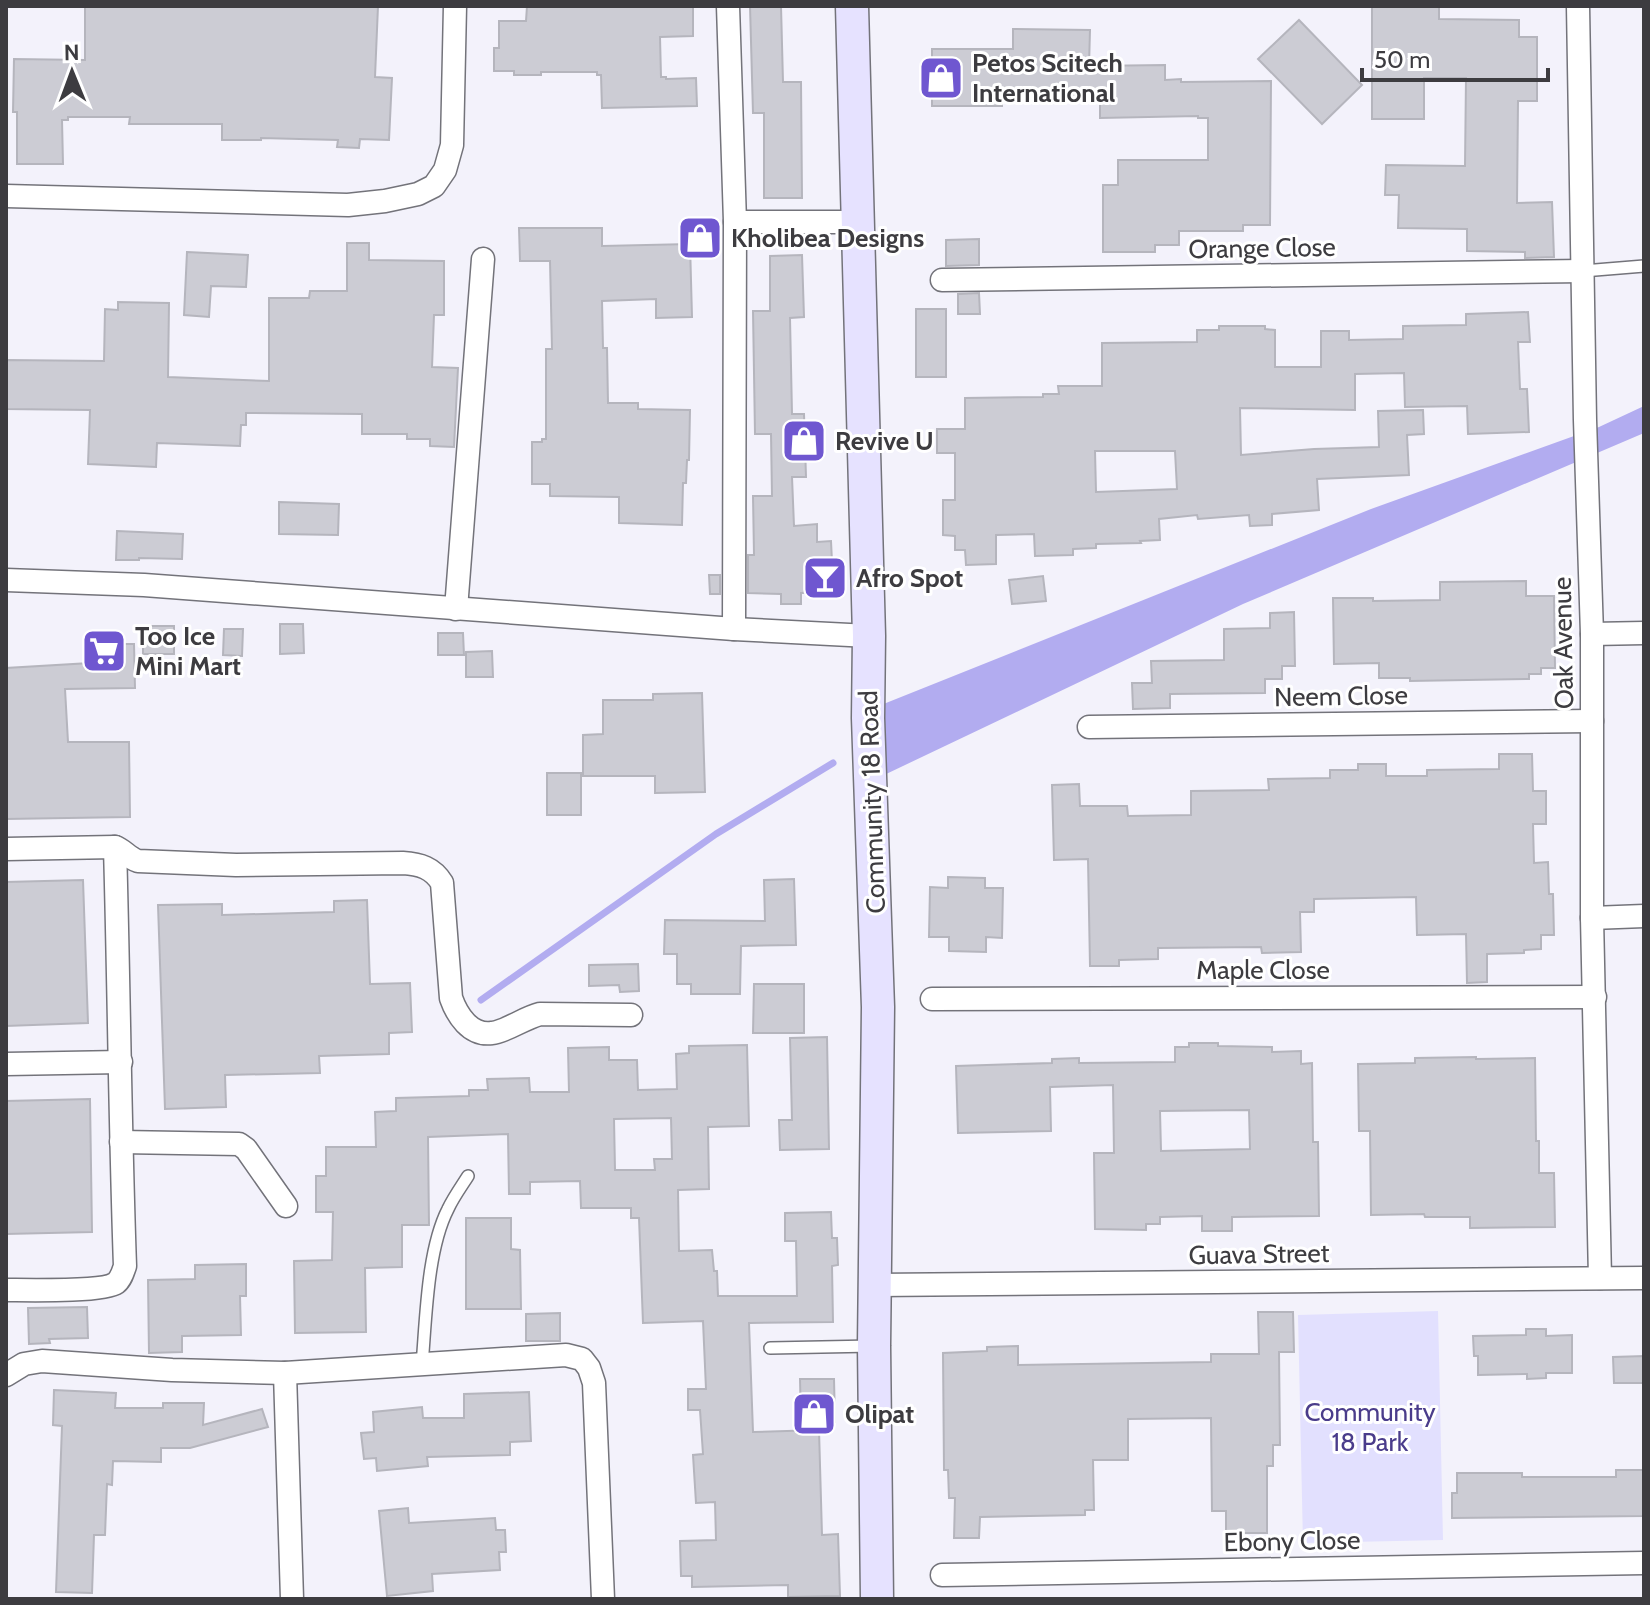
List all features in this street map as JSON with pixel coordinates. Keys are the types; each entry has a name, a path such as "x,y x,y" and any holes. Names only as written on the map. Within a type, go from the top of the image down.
{"main road":[{"name":"Community 18 Road","path":"852,6 869,636 868,718 878,1007 874,1346 877,1599"}],"street":[{"path":"6,196 348,205 418,194 434,186 445,170 452,145 455,6"},
{"path":"728,6 735,222 734,629"},
{"name":"Oak Avenue","path":"1578,6 1592,634 1592,918 1600,1278"},
{"path":"735,222 857,222"},
{"path":"456,609 483,259"},
{"name":"Orange Close","path":"942,280 1583,271"},
{"path":"6,580 144,585 734,629 869,636"},
{"path":"1592,634 1644,633"},
{"name":"Neem Close","path":"1089,727 1592,721"},
{"path":"6,849 115,847 138,861 236,865 420,864 436,873 442,883 451,998 465,1024 480,1032 492,1033 540,1014 631,1015"},
{"path":"6,1290 114,1285 122,1276 125,1266 115,847"},
{"path":"1592,918 1644,916"},
{"name":"Maple Close","path":"932,999 1595,997"},
{"path":"6,1064 121,1062"},
{"path":"121,1142 239,1144 246,1149 286,1206"},
{"name":"Guava Street","path":"875,1285 1644,1278"},
{"path":"6,1375 24,1364 42,1361 172,1370 285,1373 566,1355 582,1359 594,1383 603,1599"},
{"path":"285,1373 292,1599"},
{"name":"Ebony Close","path":"942,1575 1644,1563"}],"lane":[{"path":"1583,271 1644,266"},
{"path":"422,1366 429,1284 439,1233 447,1209 468,1176"},
{"path":"770,1348 874,1346"}],"green space":[{"name":"Community 18 Park","path":"1438,1311 1443,1540 1303,1543 1298,1315"}],"shaded area":[{"path":"1644,406 1644,433 1243,604 882,776 881,705 1371,509 1599,427"}],"building":[{"path":"85,6 378,6 375,77 392,78 389,140 360,139 359,148 337,147 338,140 222,140 222,124 129,124 130,117 68,117 68,120 62,120 63,164 17,164 17,112 13,112 14,59 85,60"},
{"path":"527,6 693,6 693,36 660,37 661,77 696,78 697,106 602,108 601,75 597,72 514,75 514,71 494,71 494,48 499,48 499,21 526,21"},
{"path":"750,6 781,6 783,82 801,82 802,198 764,198 764,113 753,113"},
{"path":"1372,6 1439,6 1439,19 1519,20 1519,37 1537,37 1537,101 1518,101 1517,203 1552,202 1554,257 1525,258 1525,252 1467,251 1467,229 1398,228 1399,195 1385,195 1386,165 1465,166 1466,78 1424,78 1424,119 1372,119"},
{"path":"1299,20 1362,85 1322,124 1258,59"},
{"path":"1013,29 1090,30 1089,66 1165,65 1165,80 1181,79 1181,82 1271,81 1270,225 1243,225 1243,231 1179,231 1179,245 1155,245 1155,252 1103,252 1103,185 1118,185 1118,160 1208,160 1208,118 1100,118 1100,95 1002,94 1002,106 932,106 932,49 1013,49"},
{"path":"519,228 602,228 602,246 690,244 692,317 656,318 656,299 602,301 608,403 638,403 638,409 690,410 689,460 686,483 683,483 682,525 619,523 619,497 550,496 550,484 532,484 532,442 546,439 546,349 552,349 550,261 520,261"},
{"path":"979,239 979,265 946,266 946,240"},
{"path":"347,243 369,243 369,260 444,261 444,315 434,315 432,367 458,368 454,447 430,446 430,439 407,439 407,434 362,434 362,414 246,413 246,425 241,425 240,446 157,443 156,467 88,464 90,410 6,409 6,360 104,361 105,309 118,310 118,302 169,303 168,377 269,381 269,298 309,298 310,291 347,291"},
{"path":"187,252 248,255 246,287 211,286 209,317 184,315"},
{"path":"802,255 804,317 790,318 792,414 804,414 806,477 792,477 794,526 817,524 817,542 831,541 832,562 826,562 827,592 801,593 801,604 781,604 781,594 748,593 748,555 754,555 753,496 772,496 771,434 755,434 753,311 770,311 770,256"},
{"path":"979,293 980,314 958,314 958,294"},
{"path":"916,309 946,309 946,377 916,377"},
{"path":"1528,312 1530,342 1518,342 1520,389 1527,389 1529,432 1468,434 1467,406 1405,407 1404,373 1355,374 1355,410 1240,408 1241,455 1379,447 1378,411 1423,410 1424,434 1407,435 1409,475 1317,479 1319,510 1272,514 1272,525 1250,526 1249,515 1159,519 1160,540 1096,544 1096,548 1073,549 1073,555 1035,556 1034,534 996,535 996,564 966,565 965,550 955,550 955,536 943,535 943,500 955,500 955,453 937,453 937,429 965,429 965,398 1043,397 1043,394 1059,394 1058,386 1102,386 1102,343 1197,342 1197,330 1219,330 1219,326 1265,326 1265,329 1275,330 1275,367 1321,367 1321,331 1349,331 1349,340 1403,339 1403,326 1466,325 1466,314","holes":["1095,451 1175,451 1177,489 1096,492"]},
{"path":"279,502 339,504 338,535 279,534"},
{"path":"117,531 183,534 182,559 116,560"},
{"path":"709,575 720,575 720,594 710,594"},
{"path":"1043,576 1046,601 1012,604 1009,580"},
{"path":"1526,581 1526,596 1554,596 1555,668 1541,668 1541,674 1529,674 1529,679 1410,681 1410,678 1379,678 1379,663 1334,664 1333,598 1440,600 1440,582"},
{"path":"1294,612 1295,666 1282,666 1282,679 1265,679 1265,693 1170,694 1170,708 1133,709 1132,683 1152,683 1151,661 1224,660 1224,629 1270,628 1270,613"},
{"path":"280,624 303,624 304,653 280,654"},
{"path":"143,626 174,626 174,654 143,654"},
{"path":"224,629 243,629 242,656 223,655"},
{"path":"438,633 463,633 464,655 438,655"},
{"path":"90,644 134,644 135,688 65,689 68,742 129,742 130,817 6,819 6,668 90,663"},
{"path":"492,651 493,677 466,677 466,652"},
{"path":"702,693 705,792 655,793 655,776 583,776 583,735 603,734 603,700 653,700 653,694"},
{"path":"1499,754 1532,754 1533,791 1546,791 1546,824 1533,824 1534,863 1548,862 1554,935 1541,935 1541,949 1524,950 1524,953 1487,954 1487,982 1467,983 1466,934 1417,935 1416,897 1314,899 1314,912 1300,912 1301,952 1262,953 1261,947 1158,948 1158,959 1119,960 1119,966 1090,966 1088,859 1054,860 1052,785 1079,784 1080,806 1127,806 1128,816 1191,815 1191,791 1269,790 1268,779 1330,778 1330,770 1358,770 1358,764 1386,764 1386,776 1427,776 1427,770 1499,769"},
{"path":"547,773 581,773 581,815 547,815"},
{"path":"948,877 985,878 985,888 1003,888 1002,938 986,937 986,952 949,951 949,937 929,937 930,887 948,888"},
{"path":"794,879 796,945 741,946 740,994 691,994 691,984 677,984 677,954 664,954 665,920 765,921 764,880"},
{"path":"83,880 88,1023 6,1026 6,882"},
{"path":"367,900 370,984 410,983 412,1032 389,1033 389,1054 319,1056 320,1073 225,1075 226,1107 165,1109 158,905 222,904 222,915 334,912 334,901"},
{"path":"638,964 639,991 620,992 619,985 589,986 589,965"},
{"path":"754,984 804,984 804,1033 753,1033"},
{"path":"827,1037 829,1149 780,1150 779,1120 792,1120 790,1038"},
{"path":"1189,1043 1218,1043 1218,1046 1272,1047 1272,1052 1301,1051 1301,1064 1312,1063 1313,1142 1318,1142 1319,1216 1232,1217 1232,1231 1202,1231 1202,1216 1160,1217 1160,1224 1146,1224 1146,1230 1095,1229 1094,1153 1114,1153 1113,1085 1050,1087 1051,1131 958,1133 956,1066 1052,1063 1052,1059 1079,1058 1079,1063 1175,1062 1175,1047 1189,1047","holes":["1249,1110 1250,1149 1161,1151 1160,1111"]},
{"path":"747,1045 749,1126 708,1127 709,1189 678,1190 679,1251 712,1250 718,1296 797,1296 796,1241 785,1241 785,1213 831,1212 832,1238 837,1238 838,1265 832,1266 833,1322 749,1323 753,1432 819,1430 822,1535 838,1534 840,1596 788,1597 788,1585 692,1587 692,1576 681,1576 680,1541 716,1540 715,1502 696,1503 693,1455 703,1454 700,1410 688,1410 688,1389 706,1389 703,1321 643,1323 639,1218 631,1218 631,1208 581,1208 580,1181 530,1182 530,1194 509,1194 508,1134 428,1137 429,1225 402,1225 402,1267 365,1268 366,1332 295,1333 294,1261 332,1260 333,1212 316,1212 316,1176 326,1176 326,1147 376,1147 375,1112 396,1111 396,1098 469,1096 469,1090 488,1090 487,1079 529,1078 530,1092 569,1092 568,1048 609,1047 609,1060 637,1060 638,1090 677,1089 676,1054 689,1053 689,1046","holes":["671,1118 672,1159 654,1159 655,1170 615,1170 614,1119"]},
{"path":"1415,1058 1535,1058 1539,1173 1554,1173 1555,1227 1470,1228 1470,1217 1371,1215 1370,1131 1359,1131 1358,1064 1415,1063"},
{"path":"90,1099 92,1232 6,1234 6,1101"},
{"path":"466,1218 511,1218 511,1249 520,1250 521,1309 466,1309"},
{"path":"246,1264 246,1296 240,1296 241,1335 182,1336 182,1352 149,1353 148,1280 195,1279 195,1265"},
{"path":"87,1307 88,1338 49,1339 50,1343 29,1344 28,1308"},
{"path":"1258,1312 1293,1312 1294,1352 1279,1352 1280,1445 1273,1445 1273,1466 1267,1466 1267,1533 1226,1533 1226,1511 1212,1511 1211,1418 1128,1419 1128,1460 1093,1460 1094,1510 1085,1510 1085,1515 980,1517 979,1538 954,1538 955,1498 949,1498 948,1470 944,1470 943,1353 1018,1346 1018,1365 1211,1362 1211,1354 1259,1354"},
{"path":"560,1313 560,1341 526,1341 526,1314"},
{"path":"1526,1329 1546,1329 1546,1336 1572,1335 1572,1373 1546,1373 1546,1378 1527,1379 1527,1374 1478,1375 1478,1356 1474,1356 1473,1336 1526,1335"},
{"path":"1644,1356 1644,1383 1614,1383 1613,1357"},
{"path":"800,1379 834,1379 835,1422 801,1422"},
{"path":"54,1390 116,1393 115,1408 163,1408 163,1403 204,1403 203,1425 262,1409 268,1427 190,1448 161,1448 161,1462 113,1461 112,1485 107,1484 105,1535 94,1535 92,1593 56,1592 62,1426 53,1425"},
{"path":"529,1392 531,1441 510,1442 510,1455 427,1457 428,1466 377,1471 376,1458 364,1459 361,1433 374,1432 373,1412 422,1407 423,1418 464,1418 464,1394"},
{"path":"1616,1470 1644,1470 1644,1516 1452,1518 1452,1493 1457,1493 1457,1473 1616,1477"},
{"path":"408,1508 409,1523 495,1518 496,1530 505,1530 506,1552 499,1552 500,1570 432,1574 433,1591 387,1596 379,1511"}],"waterway":[{"path":"481,1000 716,834 833,763"}],"place":[{"name":"Petos Scitech International","path":"941,78"},
{"name":"Kholibea Designs","path":"700,238"},
{"name":"Revive U","path":"804,441"},
{"name":"Afro Spot","path":"825,578"},
{"name":"Too Ice Mini Mart","path":"104,651"},
{"name":"Olipat","path":"814,1414"}]}
